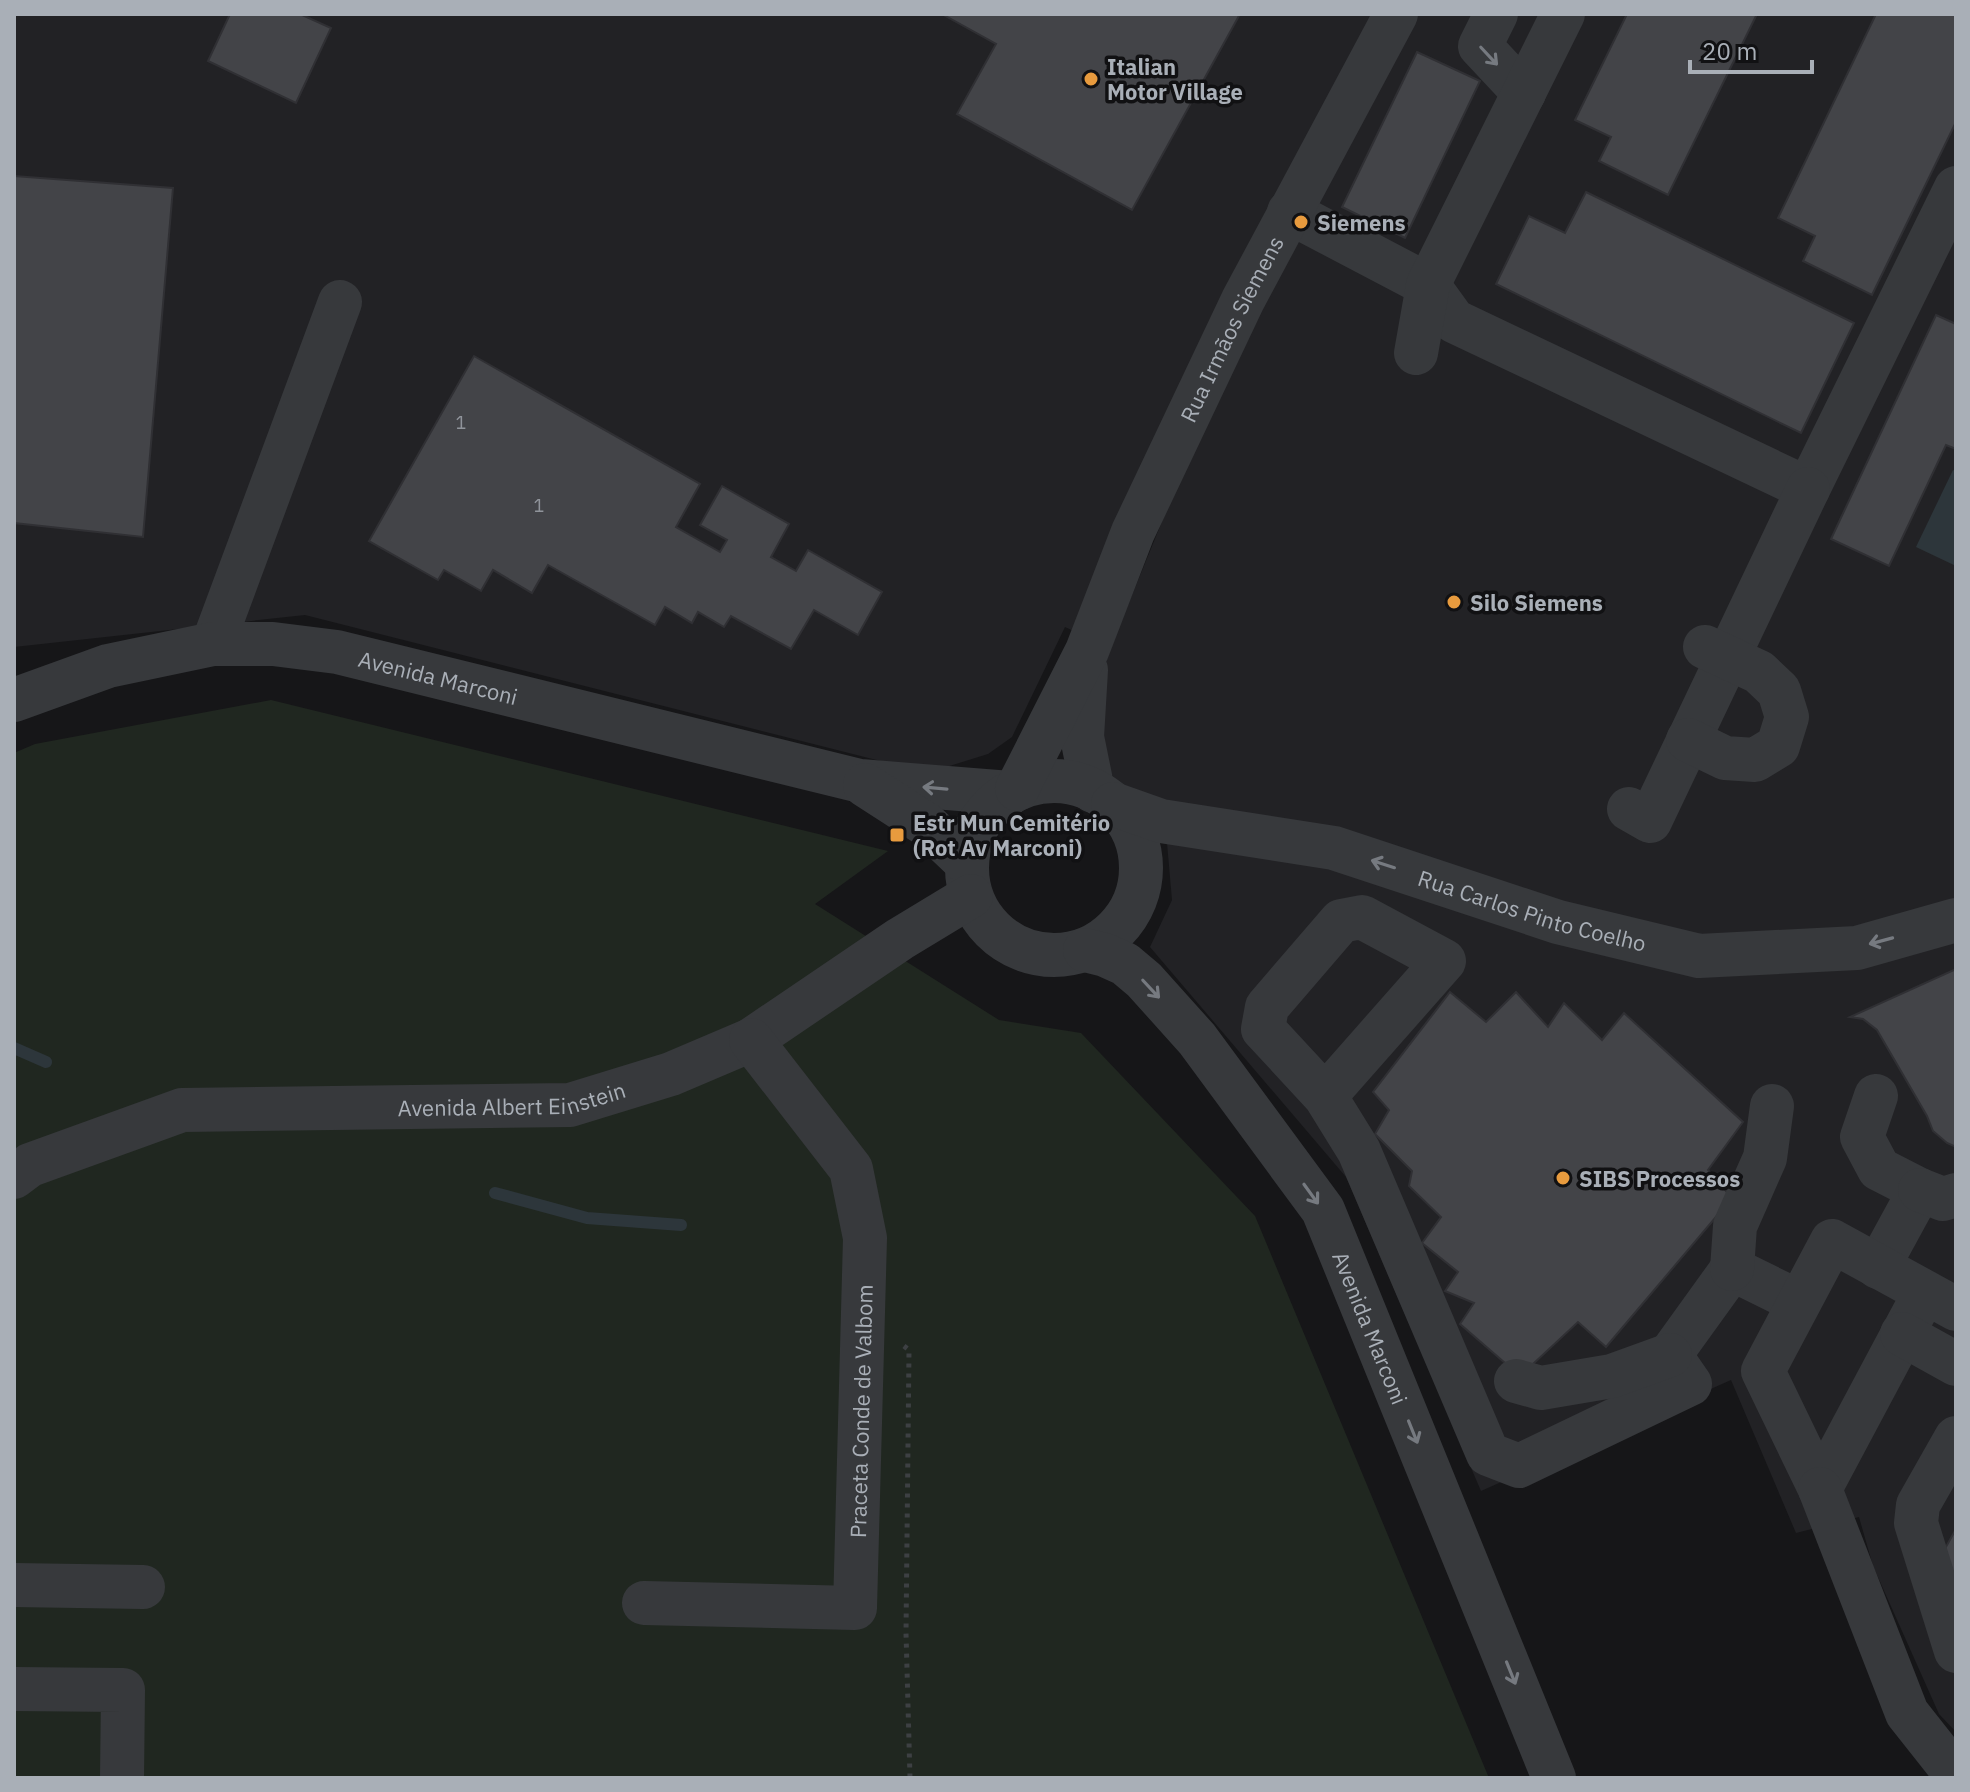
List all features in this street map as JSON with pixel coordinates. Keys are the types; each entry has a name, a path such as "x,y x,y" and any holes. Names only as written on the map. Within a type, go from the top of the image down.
{"street":[{"name":"Rua Irmãos Siemens","path":"1014,791 1087,651 1133,532 1243,300 1396,14"},
{"path":"1496,14 1480,46 1524,93"},
{"path":"1416,353 1428,285 1563,14"},
{"path":"1629,809 1650,821 1688,740 1756,568 1808,489 1956,188"},
{"path":"1289,212 1428,285 1454,321 1808,489"},
{"path":"213,644 340,302"},
{"name":"Avenida Marconi","path":"14,700 108,666 213,644 273,644 337,652 860,781 1014,791"},
{"path":"1688,740 1725,758 1755,760 1778,746 1787,717 1779,691 1759,672 1705,647"},
{"name":"Rua Irmãos Siemens","path":"1087,651 1082,737 1103,797"},
{"name":"Avenida Marconi","path":"860,781 927,825 969,879"},
{"path":"1042,782 1068,782 1103,797 1129,823 1138,846 1141,871 1136,897 1125,919 1107,937 1085,950 1058,956 1030,953 1004,941 983,921 969,879 974,835 988,811 1014,791 1042,782"},
{"name":"Rua Carlos Pinto Coelho","path":"1103,797 1161,821 1334,848 1558,922 1699,956 1857,948 1948,931"},
{"name":"Avenida Albert Einstein","path":"14,1177 30,1165 182,1110 570,1105 671,1074 751,1040 900,939 969,879"},
{"name":"Avenida Marconi","path":"1085,950 1125,964 1144,980 1197,1039 1323,1210 1554,1778"},
{"name":"Praceta Conde de Valbom","path":"644,1603 855,1608 865,1238 851,1169 751,1040"},
{"path":"1325,1096 1359,1151 1488,1454 1519,1466 1690,1384 1670,1355"},
{"path":"1876,1096 1862,1137 1879,1169 1938,1193 1878,1267"},
{"path":"1516,1381 1541,1388 1612,1376 1670,1355 1732,1269 1735,1226 1765,1158 1772,1106"},
{"path":"1820,1489 1902,1334 1940,1301 1832,1241 1763,1371 1820,1489 1907,1713 1956,1775"},
{"path":"1732,1269 1799,1302"},
{"path":"1902,1334 1956,1364"},
{"path":"1956,1438 1918,1505 1916,1523 1956,1651"},
{"path":"14,1585 143,1587"},
{"path":"14,1689 123,1690 122,1778"}],"path":[{"path":"863,1314 909,1350 906,1633 910,1778"}],"shaded area":[{"path":"14,14 1378,14 1078,633 1065,627 1012,737 988,754 943,768 916,770 305,615 14,647"},
{"path":"1419,14 1956,14 1956,1732 1939,1714 1873,1566 1859,1517 1796,1533 1731,1380 1481,1491 1346,1177 1150,947 1172,900 1167,843 1129,791 1105,769 1099,681 1179,480 1279,274"},
{"path":"1953,470 1956,471 1956,566 1916,547"},
{"path":"271,700 888,851 815,904 999,1020 1081,1033 1255,1216 1489,1778 14,1778 14,753 35,744"}],"building":[{"path":"230,14 300,14 331,28 296,103 208,61"},
{"name":"Italian Motor Village","path":"942,14 1240,14 1132,210 957,114 996,44"},
{"path":"1627,14 1757,14 1668,195 1599,161 1611,137 1575,120"},
{"path":"1876,14 1956,14 1956,122 1872,295 1803,261 1815,236 1778,218"},
{"path":"1417,52 1480,81 1405,238 1342,207"},
{"path":"14,176 173,188 143,537 14,523"},
{"path":"1586,192 1854,323 1801,433 1496,284 1529,216 1565,233"},
{"path":"1936,315 1956,324 1956,449 1946,445 1889,566 1831,539"},
{"path":"474,356 700,484 676,527 720,552 727,540 700,525 722,486 789,524 771,557 796,571 808,550 882,592 858,635 814,610 791,649 731,616 724,627 698,612 692,623 665,607 655,625 548,565 532,593 493,570 481,591 444,570 438,580 369,541"},
{"path":"1956,969 1956,1147 1933,1131 1877,1030 1863,1019 1850,1017"},
{"name":"SIBS Processos","path":"1450,992 1486,1022 1516,992 1548,1027 1564,1003 1602,1040 1624,1013 1743,1122 1708,1170 1732,1198 1606,1347 1578,1322 1520,1376 1460,1324 1474,1303 1445,1291 1458,1272 1422,1243 1441,1217 1409,1186 1412,1171 1375,1134 1389,1110 1373,1092"},
{"path":"1956,1529 1956,1582 1933,1570"}],"waterway":[{"path":"14,1048 46,1062"},
{"path":"495,1193 587,1218 681,1225"}],"place":[{"name":"Italian Motor Village","path":"1091,79"},
{"name":"Siemens","path":"1301,222"},
{"name":"Silo Siemens","path":"1454,602"},
{"name":"Estr Mun Cemitério (Rot Av Marconi)","path":"897,835"},
{"name":"SIBS Processos","path":"1563,1178"}]}
